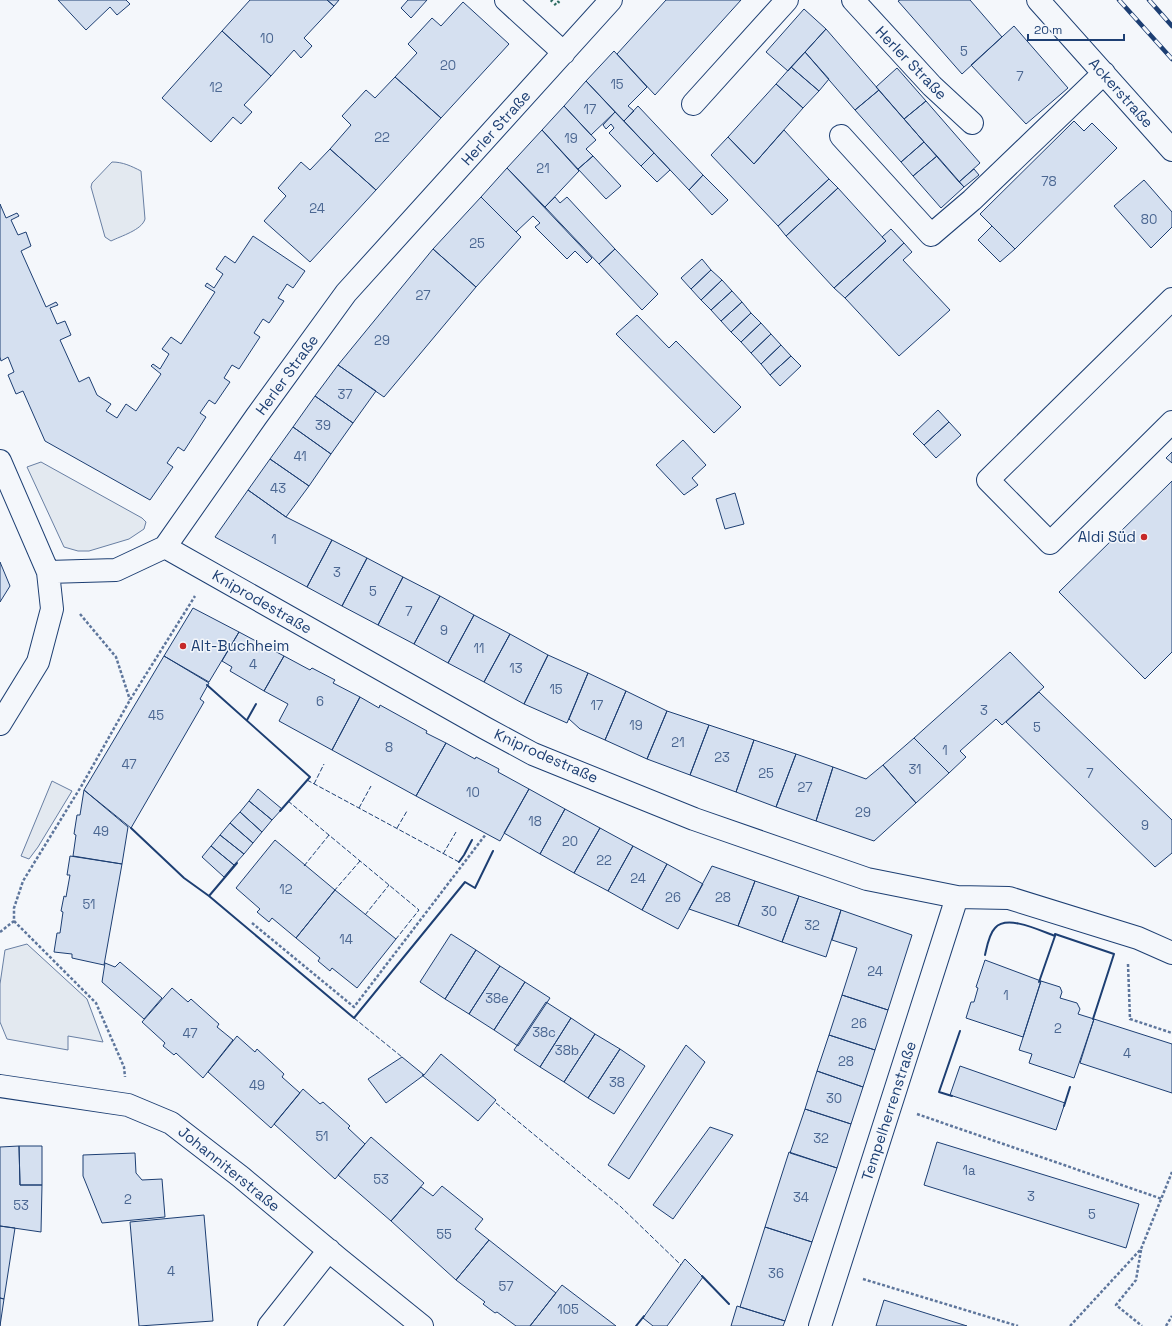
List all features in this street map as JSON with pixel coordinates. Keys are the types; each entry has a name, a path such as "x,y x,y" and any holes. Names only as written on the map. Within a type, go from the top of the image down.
{"street":[{"path":"506,0 564,52"},
{"name":"Herler Straße","path":"48,572 116,570 165,547 251,424 346,294 611,0"},
{"path":"693,104 787,0"},
{"name":"Herler Straße","path":"852,0 932,86 972,123"},
{"name":"Ackerstraße","path":"1038,0 1172,150"},
{"path":"841,136 931,235 972,200 1104,73"},
{"path":"1172,299 988,480 1050,543 1172,422"},
{"path":"0,461 48,572 52,609 38,662 0,724"},
{"name":"Kniprodestraße","path":"165,547 533,754 694,819 867,879 957,896 1009,898 1138,938 1172,953"},
{"name":"Tempelherrenstraße","path":"820,1326 957,896"},
{"name":"Johanniterstraße","path":"0,1086 128,1105 171,1123 241,1177 422,1326"},
{"path":"269,1326 329,1250"}],"path":[{"path":"128,1105 124,1067 96,1003 14,921 14,908 23,881 82,785 130,700 209,572"},
{"path":"79,613 116,658 130,700"},
{"path":"252,923 354,1007 486,834"},
{"path":"0,932 14,921"},
{"path":"1138,938 1128,965 1130,1019 1172,1033"},
{"path":"891,1105 1162,1199"},
{"path":"1142,1326 1116,1305 1136,1280 1141,1249 1172,1172"},
{"path":"1070,1326 1141,1249"},
{"path":"838,1271 1018,1326"},
{"path":"1166,1326 1172,1316"}],"shaded area":[{"path":"112,162 130,166 141,171 145,219 136,229 111,241 105,237 91,187 92,183"},
{"path":"41,462 142,518 146,522 144,529 129,539 89,551 78,551 64,547 27,467"},
{"path":"52,781 72,791 29,859 21,856"},
{"path":"27,944 87,999 103,1042 68,1036 68,1050 7,1039 0,1022 0,984 5,950"}],"building":[{"path":"58,0 126,0 130,4 117,15 110,7 86,30"},
{"path":"250,0 327,0 334,6 304,38 312,46 301,58 294,50 271,76 222,31"},
{"path":"327,0 339,0 334,6"},
{"path":"408,0 427,0 411,18 401,8"},
{"path":"666,0 741,0 655,95 617,54"},
{"path":"970,0 1002,37 962,74 898,1"},
{"path":"463,2 509,44 441,118 395,77 417,53 408,44 432,18 441,26"},
{"path":"804,9 826,29 788,71 766,52"},
{"path":"1014,26 1068,88 1026,124 971,65"},
{"path":"826,29 879,90 855,110 805,52"},
{"path":"222,31 271,76 244,105 252,112 241,124 233,117 211,142 162,98"},
{"path":"614,51 647,87 628,106 634,111 624,121 586,81"},
{"path":"805,52 829,79 819,91 791,67"},
{"path":"791,67 819,91 803,108 776,84"},
{"path":"897,68 926,101 904,119 876,87"},
{"path":"395,77 441,118 376,190 330,149 351,125 342,116 366,90 375,98"},
{"path":"586,81 615,112 591,135 564,106"},
{"path":"776,84 803,108 754,164 728,137"},
{"path":"879,90 924,142 901,162 855,110"},
{"path":"926,101 980,163 959,182 904,119"},
{"path":"564,106 596,140 586,149 593,156 578,169 542,130"},
{"path":"638,106 703,175 689,190 624,121"},
{"path":"615,112 654,153 641,166 609,133 614,128 611,124 606,129 603,125"},
{"path":"1074,121 1084,131 1092,123 1117,148 1015,249 980,214"},
{"path":"542,130 579,171 545,207 507,168"},
{"path":"784,130 829,179 778,226 711,155 728,137 754,164"},
{"path":"924,142 937,156 913,176 901,162"},
{"path":"330,149 376,190 310,262 264,221 286,196 278,188 301,162 310,170"},
{"path":"654,153 670,170 657,182 641,166"},
{"path":"593,156 621,186 606,199 578,169"},
{"path":"937,156 964,187 941,208 913,176"},
{"path":"507,168 592,258 587,263 575,251 567,259 535,227 540,223 533,216 516,232 481,197"},
{"path":"974,169 979,175 964,187 959,182"},
{"path":"703,175 728,200 712,215 689,190"},
{"path":"829,179 838,188 786,236 778,226"},
{"path":"1144,180 1172,212 1172,227 1151,248 1114,206"},
{"path":"838,188 886,241 834,288 786,236"},
{"path":"481,197 521,237 476,287 433,249"},
{"path":"555,197 560,203 567,197 615,249 599,264 545,207"},
{"path":"0,204 6,218 17,213 19,216 11,220 18,235 26,232 31,246 21,251 46,307 56,302 58,305 50,308 57,324 65,321 71,335 60,340 79,382 89,377 97,395 111,404 106,411 117,418 126,404 136,411 161,374 151,366 153,364 160,369 169,354 162,349 171,337 181,344 215,292 205,286 207,283 214,288 223,274 216,269 225,256 235,263 253,236 305,271 293,288 287,284 278,298 284,301 269,323 263,319 254,333 260,337 239,369 232,365 224,378 230,382 215,404 209,400 200,413 206,417 184,451 178,447 167,463 173,467 150,500 45,441 23,391 16,394 8,375 14,372 8,357 1,361 0,357"},
{"path":"992,226 1015,249 1000,262 978,240"},
{"path":"891,229 904,243 845,298 834,288 886,241 882,237"},
{"path":"904,243 912,252 903,260 950,310 899,356 845,298"},
{"path":"433,249 476,287 384,397 338,365"},
{"path":"615,249 658,294 642,310 599,264"},
{"path":"702,259 711,270 691,289 681,278"},
{"path":"711,270 722,280 701,300 691,289"},
{"path":"722,280 732,291 711,310 701,300"},
{"path":"732,291 742,302 721,321 711,310"},
{"path":"742,302 751,313 731,332 721,321"},
{"path":"751,313 761,323 741,342 731,332"},
{"path":"637,315 669,348 676,341 741,407 714,433 616,334"},
{"path":"761,323 771,334 751,353 741,342"},
{"path":"771,334 781,345 761,364 751,353"},
{"path":"781,345 791,356 770,375 761,364"},
{"path":"791,356 801,366 780,386 770,375"},
{"path":"338,365 376,391 353,423 315,396"},
{"path":"315,396 353,423 331,454 293,427"},
{"path":"938,410 949,422 924,445 913,434"},
{"path":"949,422 961,435 936,458 924,445"},
{"path":"293,427 331,454 309,486 270,459"},
{"path":"683,440 706,465 692,478 698,485 684,495 656,465"},
{"path":"1172,452 1172,463 1166,458"},
{"path":"270,459 309,486 286,517 248,490"},
{"name":"Aldi Süd","path":"1172,481 1172,652 1145,679 1059,592"},
{"path":"248,490 286,517 332,540 307,587 215,537"},
{"path":"735,493 744,524 725,529 716,499"},
{"path":"332,540 367,558 342,606 307,587"},
{"path":"367,558 403,577 378,625 342,606"},
{"path":"0,562 10,586 0,602"},
{"path":"403,577 440,596 414,644 378,625"},
{"path":"440,596 474,615 448,663 414,644"},
{"path":"193,608 239,632 209,682 164,656"},
{"path":"474,615 510,634 484,682 448,663"},
{"path":"239,632 284,656 264,691 230,671 232,667 222,661"},
{"path":"510,634 548,655 524,704 484,682"},
{"path":"1010,652 1044,687 1002,725 996,719 960,751 966,757 949,773 914,738"},
{"path":"548,655 588,673 567,723 524,704"},
{"path":"164,656 209,683 200,699 204,702 131,828 84,790"},
{"path":"284,656 310,670 312,668 335,680 333,683 360,697 332,750 279,721 288,704 264,691"},
{"path":"588,673 626,691 605,740 580,729 569,719"},
{"path":"626,691 667,711 647,759 605,740"},
{"path":"1039,692 1172,820 1172,853 1155,867 1006,722"},
{"path":"360,697 379,708 380,705 427,731 426,733 446,743 416,796 332,750"},
{"path":"667,711 709,725 690,775 647,759"},
{"path":"709,725 754,740 736,792 690,775"},
{"path":"914,738 949,773 916,803 883,765"},
{"path":"754,740 796,754 776,807 736,792"},
{"path":"446,743 475,759 476,757 499,769 498,772 529,789 500,841 416,796"},
{"path":"796,754 833,767 816,821 776,807"},
{"path":"883,765 916,803 874,841 816,821 833,767 866,779"},
{"path":"258,789 282,809 272,820 249,801"},
{"path":"529,789 565,809 540,854 504,833"},
{"path":"84,790 128,827 122,864 73,856 77,815 80,815"},
{"path":"249,801 272,820 262,832 240,812"},
{"path":"565,809 600,828 574,873 540,854"},
{"path":"240,812 262,832 253,843 230,823"},
{"path":"230,823 253,843 244,854 220,835"},
{"path":"600,828 633,846 608,891 574,873"},
{"path":"220,835 244,854 234,865 211,846"},
{"path":"275,840 335,890 296,938 272,918 269,922 257,912 260,909 236,888"},
{"path":"211,846 234,865 224,877 202,857"},
{"path":"633,846 667,864 642,910 608,891"},
{"path":"70,856 122,864 104,965 72,958 72,954 54,952 57,933 60,933 63,912 61,911 64,896 66,897 70,875 67,875"},
{"path":"667,864 703,884 678,929 642,910"},
{"path":"712,866 755,881 738,926 689,909"},
{"path":"755,881 799,896 782,942 738,926"},
{"path":"335,890 396,939 357,988 332,968 330,971 318,961 320,958 296,938"},
{"path":"799,896 841,910 826,957 782,942"},
{"path":"841,910 912,935 888,1010 842,995 857,948 832,940"},
{"path":"451,934 476,950 445,999 420,982"},
{"path":"476,950 500,966 469,1014 445,999"},
{"path":"985,960 1041,981 1023,1037 966,1018 971,1002 974,1002 978,988 976,987"},
{"path":"120,962 162,998 144,1019 102,982 105,963 115,967"},
{"path":"500,966 525,982 494,1030 469,1014"},
{"path":"1041,981 1060,987 1062,992 1060,998 1077,1003 1080,1009 1078,1014 1094,1019 1074,1078 1029,1063 1032,1054 1019,1050"},
{"path":"525,982 550,998 518,1046 494,1030"},
{"path":"172,988 188,1002 191,999 219,1024 217,1027 233,1040 203,1078 176,1053 174,1055 163,1046 165,1043 142,1022"},
{"path":"842,995 888,1010 875,1050 829,1035"},
{"path":"546,1002 571,1018 540,1067 514,1050"},
{"path":"571,1018 595,1034 564,1082 540,1067"},
{"path":"1094,1019 1172,1044 1172,1093 1080,1063"},
{"path":"595,1034 620,1049 588,1098 564,1082"},
{"path":"829,1035 875,1050 863,1087 817,1071"},
{"path":"237,1036 255,1052 257,1049 284,1074 282,1077 300,1093 271,1128 208,1072"},
{"path":"686,1045 705,1062 629,1179 608,1165"},
{"path":"620,1049 645,1066 614,1114 588,1098"},
{"path":"441,1054 496,1100 478,1121 422,1075 424,1075"},
{"path":"402,1057 424,1075 386,1103 368,1079"},
{"path":"960,1066 1065,1103 1056,1130 950,1095"},
{"path":"817,1071 863,1087 851,1124 805,1109"},
{"path":"303,1089 320,1104 323,1102 350,1126 348,1128 365,1144 335,1179 274,1124"},
{"path":"805,1109 851,1124 837,1168 790,1153"},
{"path":"710,1127 733,1135 673,1219 653,1205"},
{"path":"371,1137 424,1183 391,1221 338,1175"},
{"path":"937,1142 1139,1204 1126,1248 924,1185"},
{"path":"19,1146 42,1146 42,1185 20,1185"},
{"path":"19,1146 20,1185 42,1185 41,1232 0,1226 0,1147"},
{"path":"789,1152 837,1168 812,1242 765,1227"},
{"path":"135,1153 136,1173 142,1180 162,1179 165,1217 102,1223 83,1176 83,1155"},
{"path":"442,1186 483,1219 475,1229 489,1240 456,1280 391,1221 421,1187 433,1196"},
{"path":"204,1215 213,1321 139,1326 130,1222"},
{"path":"0,1226 15,1228 4,1299 0,1298"},
{"path":"765,1227 812,1242 785,1321 740,1307"},
{"path":"489,1240 556,1293 530,1326 516,1326 497,1312 495,1313 483,1304 485,1302 456,1280"},
{"path":"685,1259 703,1277 667,1326 653,1326 643,1318"},
{"path":"562,1285 616,1326 530,1326"},
{"path":"0,1298 4,1299 0,1326"},
{"path":"884,1300 967,1326 876,1326"},
{"path":"737,1306 785,1321 783,1326 731,1326"}],"railway":[{"path":"1119,0 1172,59"},
{"path":"1149,0 1172,26"}],"hedge":[{"path":"551,0 556,5 560,0"}],"fence":[{"path":"314,784 324,764"},
{"path":"307,780 459,862"},
{"path":"359,808 371,786"},
{"path":"288,801 419,910 396,939"},
{"path":"397,828 407,811"},
{"path":"443,854 456,832"},
{"path":"304,866 329,835"},
{"path":"334,891 360,861"},
{"path":"365,915 389,885"},
{"path":"354,1018 402,1057"},
{"path":"496,1103 620,1206 681,1265"}],"wall":[{"path":"207,685 310,777 280,811"},
{"path":"247,720 256,704"},
{"path":"131,828 184,878 209,896 354,1018 465,882 475,888 493,851"},
{"path":"459,862 472,840"},
{"path":"209,896 237,863"},
{"path":"985,955 991,933 1000,924 1007,923 1024,925 1114,954 1093,1019"},
{"path":"1039,982 1055,936"},
{"path":"952,1096 939,1092 960,1031"},
{"path":"1064,1106 1070,1087"},
{"path":"702,1276 729,1304"},
{"path":"636,1326 644,1316"}],"place":[{"name":"Aldi Süd","path":"1144,537"},
{"name":"Alt-Buchheim","path":"183,646"}]}
